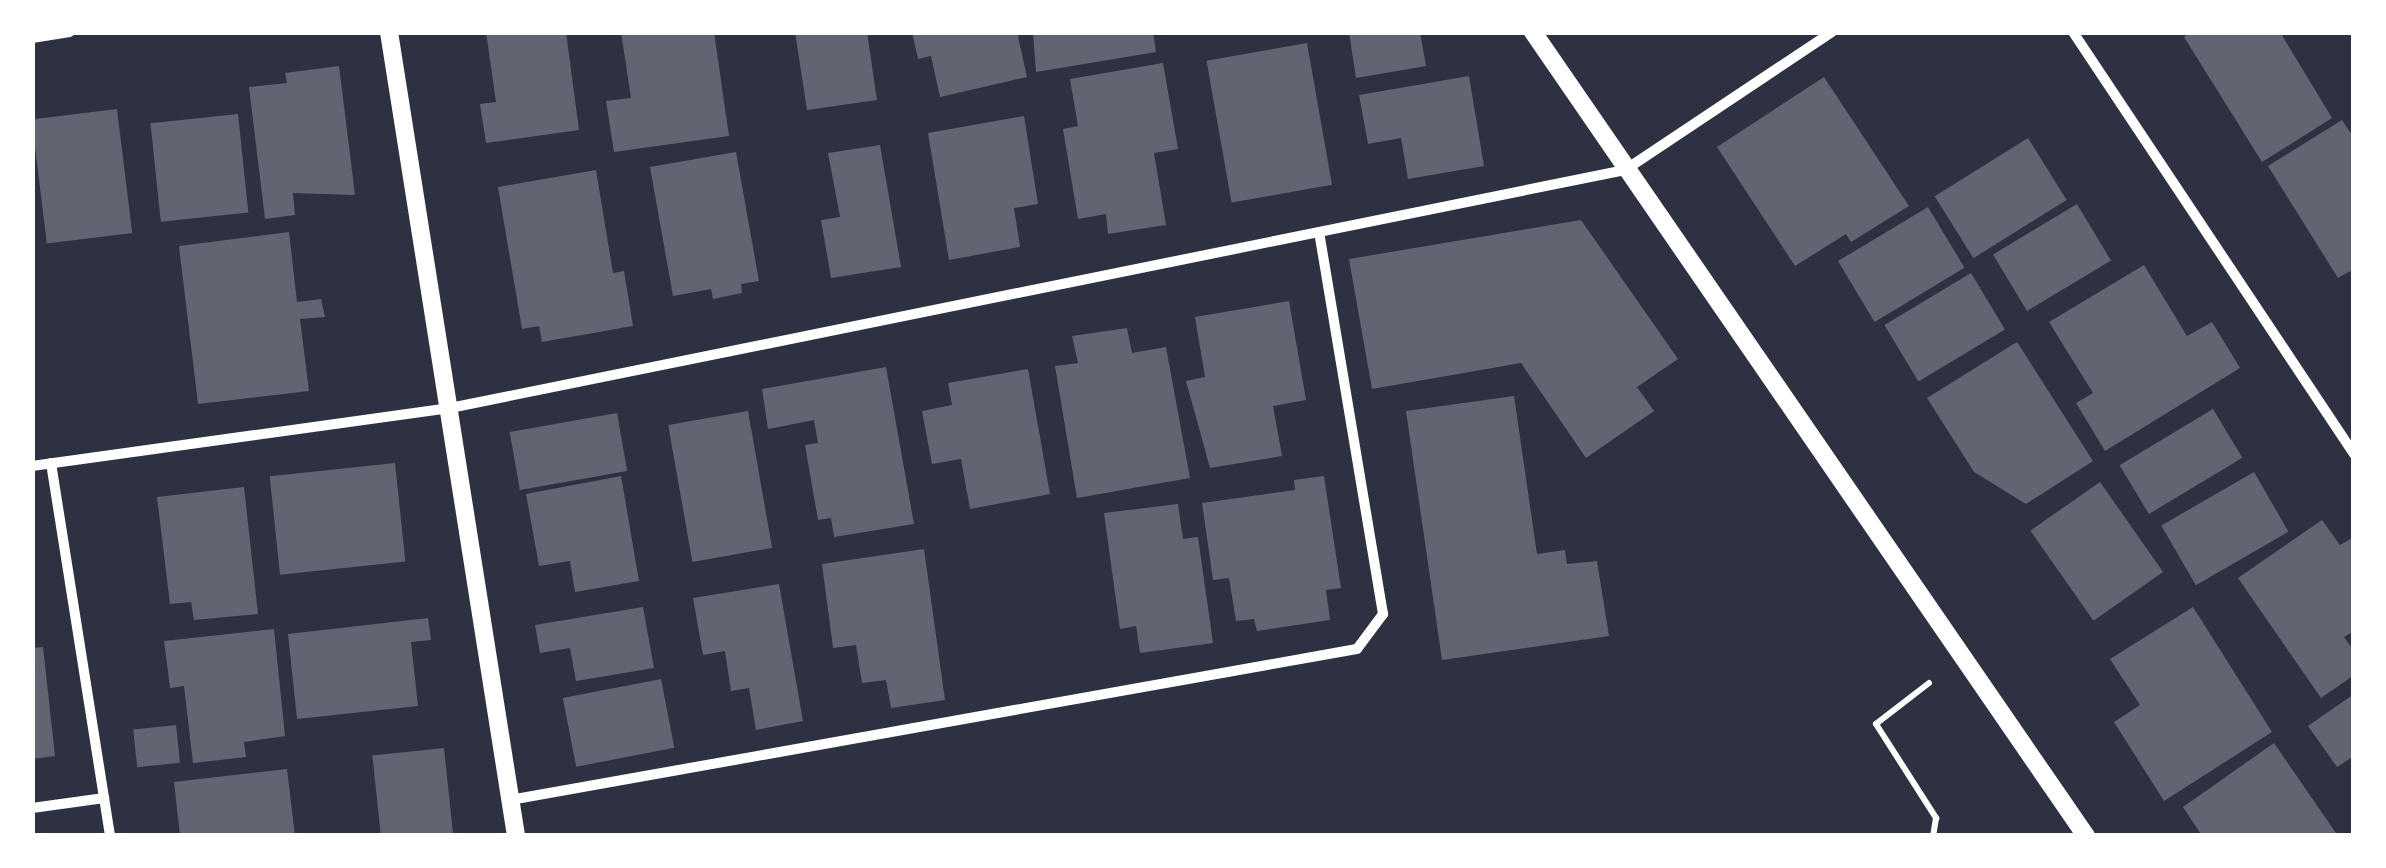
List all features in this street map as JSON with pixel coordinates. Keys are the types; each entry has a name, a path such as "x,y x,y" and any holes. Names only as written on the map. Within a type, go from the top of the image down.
{"street":[{"path":"32,38 70,32"},
{"path":"390,32 516,836"},
{"path":"1533,32 2086,836"},
{"path":"32,466 450,408 1625,170 1832,32"},
{"path":"2073,32 2354,454"},
{"path":"510,800 1358,649 1383,614 1319,232"},
{"path":"52,463 110,836"},
{"path":"32,808 104,798"}],"path":[{"path":"1933,836 1936,818 1876,724 1961,657"}],"building":[{"path":"486,32 566,32 579,130 486,143 480,104 496,102"},
{"path":"621,32 714,32 729,136 614,152 606,101 631,98"},
{"path":"795,32 867,32 877,100 807,110"},
{"path":"912,32 1017,32 1027,77 940,97 931,56 918,59"},
{"path":"1033,32 1153,32 1156,52 1036,72"},
{"path":"1349,32 1420,32 1426,66 1356,78"},
{"path":"2191,32 2280,32 2332,118 2262,162 2184,37"},
{"path":"1307,43 1332,185 1232,203 1207,61"},
{"path":"1163,63 1178,149 1154,153 1166,225 1108,234 1106,214 1078,219 1063,129 1078,126 1070,79"},
{"path":"339,66 355,195 293,193 295,215 265,219 249,87 287,83 285,73"},
{"path":"1469,76 1484,166 1408,179 1401,138 1368,144 1359,95"},
{"path":"1824,77 1909,206 1851,242 1846,234 1795,266 1717,147"},
{"path":"117,109 132,233 47,244 32,119"},
{"path":"238,114 248,212 161,222 150,123"},
{"path":"1024,116 1038,204 1014,208 1020,247 949,260 928,133"},
{"path":"2342,120 2354,138 2354,269 2338,278 2268,166"},
{"path":"2028,138 2067,200 1973,258 1935,196"},
{"path":"880,145 901,267 831,278 821,220 840,217 828,153"},
{"path":"736,152 759,281 741,284 742,293 713,299 711,289 673,296 650,167"},
{"path":"596,170 613,273 624,271 633,326 542,342 539,326 522,329 498,187"},
{"path":"2077,204 2111,261 2027,311 1993,254"},
{"path":"1928,207 1965,268 1875,322 1838,261"},
{"path":"1581,220 1678,359 1637,387 1654,411 1586,458 1521,363 1372,389 1349,259"},
{"path":"289,232 297,302 321,299 325,317 300,319 309,391 198,404 179,246"},
{"path":"2144,265 2187,336 2212,322 2240,368 2105,451 2076,403 2093,393 2049,322"},
{"path":"1971,273 2005,330 1918,382 1884,325"},
{"path":"1289,301 1306,400 1273,406 1282,456 1210,468 1186,381 1205,377 1195,317"},
{"path":"1127,328 1132,353 1166,347 1190,478 1077,498 1055,366 1078,363 1072,336"},
{"path":"2017,342 2093,461 2026,504 1974,472 1927,398"},
{"path":"886,367 914,524 834,537 831,518 818,520 805,445 818,443 814,420 768,429 762,389"},
{"path":"1028,369 1050,494 970,509 961,459 932,464 922,411 952,405 948,383"},
{"path":"1514,396 1537,554 1565,550 1567,564 1597,561 1609,636 1442,660 1406,411"},
{"path":"2213,409 2242,458 2149,514 2120,465"},
{"path":"748,411 772,548 692,562 668,425"},
{"path":"617,413 627,471 520,490 510,432"},
{"path":"395,463 405,561 280,575 270,476"},
{"path":"2254,472 2288,532 2196,585 2161,526"},
{"path":"621,476 639,581 575,592 570,561 539,566 526,494"},
{"path":"1324,476 1341,588 1326,590 1330,620 1257,631 1254,619 1236,621 1229,578 1213,580 1202,503 1295,490 1294,480"},
{"path":"2100,482 2163,572 2093,621 2030,531"},
{"path":"244,487 258,614 194,620 191,602 170,604 157,497"},
{"path":"1178,504 1183,539 1198,537 1213,643 1140,653 1136,626 1120,629 1104,513"},
{"path":"2322,520 2340,545 2354,537 2354,631 2344,637 2354,651 2354,675 2321,698 2238,578"},
{"path":"924,549 945,700 891,708 886,680 862,683 856,645 833,648 822,564"},
{"path":"779,584 803,721 756,730 749,688 731,691 725,651 703,655 693,598"},
{"path":"643,607 654,668 576,681 570,648 540,653 535,625"},
{"path":"2193,607 2272,732 2164,801 2114,722 2140,705 2110,659"},
{"path":"428,618 431,640 411,642 418,706 297,719 288,634"},
{"path":"274,629 285,736 244,742 246,757 193,763 184,686 170,688 164,641"},
{"path":"43,647 55,756 32,759 32,648"},
{"path":"661,679 674,748 576,767 563,698"},
{"path":"2354,694 2354,756 2337,767 2308,726"},
{"path":"176,725 180,763 137,767 133,729"},
{"path":"2274,743 2338,836 2202,836 2183,807"},
{"path":"444,748 453,836 381,836 372,756"},
{"path":"287,769 295,836 180,836 174,782"}]}
